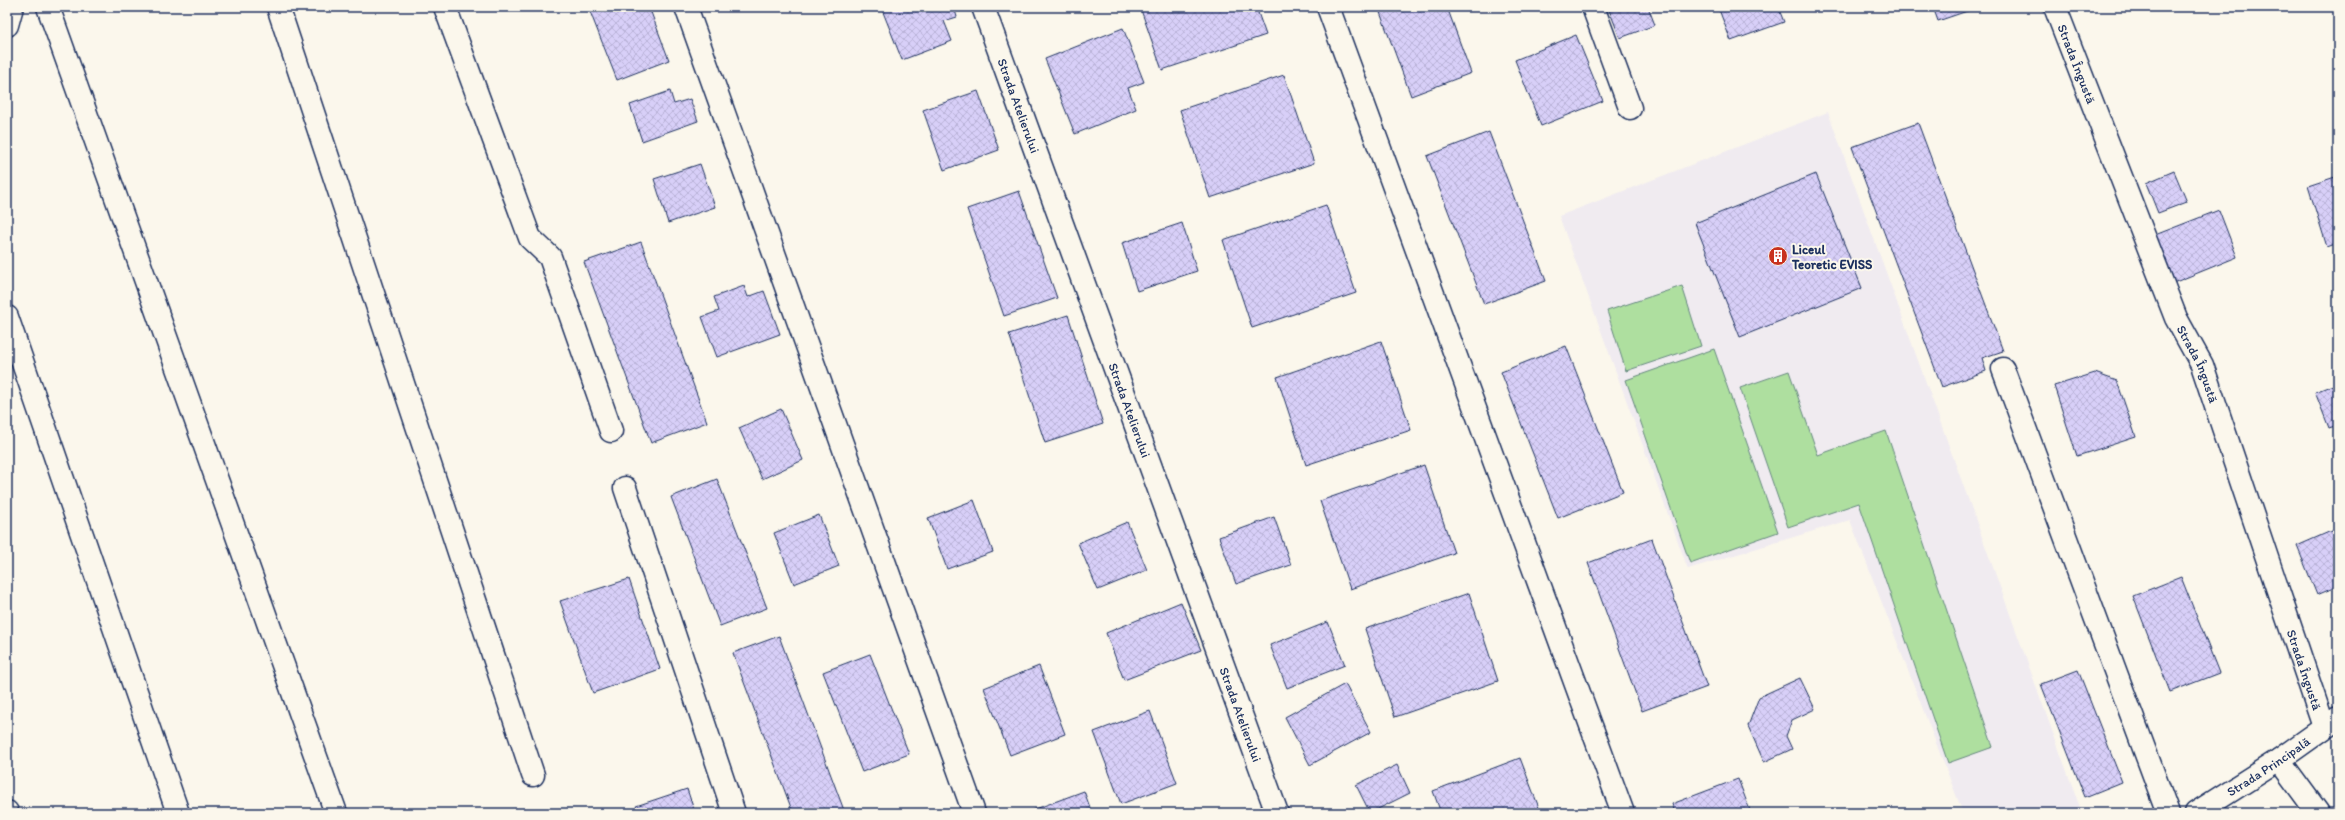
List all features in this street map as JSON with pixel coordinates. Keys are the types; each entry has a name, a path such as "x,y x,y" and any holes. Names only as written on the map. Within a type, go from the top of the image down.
{"street":[{"path":"7,25 12,7"},
{"path":"48,7 336,813"},
{"path":"278,7 533,775"},
{"path":"445,7 530,238 550,257 611,431"},
{"path":"686,7 974,813"},
{"name":"Strada Atelierului","path":"983,7 1277,813"},
{"path":"1328,7 1623,813"},
{"path":"1593,7 1630,108"},
{"name":"Strada Îngustă","path":"2055,7 2176,318 2202,365 2331,722"},
{"path":"7,317 178,813"},
{"path":"2003,369 2168,813"},
{"path":"625,488 734,813"},
{"name":"Strada Principală","path":"2196,813 2279,760 2331,722"},
{"path":"2279,760 2318,813"}],"shaded area":[{"path":"1828,112 2082,813 1963,813 1850,520 1688,569 1559,216"}],"green space":[{"path":"1682,286 1701,346 1626,371 1607,311"},
{"path":"1714,349 1778,532 1690,563 1626,380"},
{"path":"1789,371 1818,455 1886,431 1993,747 1948,763 1859,503 1788,527 1740,388"}],"building":[{"path":"594,7 649,7 669,60 617,80 589,9"},
{"path":"881,7 954,7 957,17 944,21 952,41 902,60"},
{"path":"1140,7 1256,7 1266,35 1162,70"},
{"path":"1378,7 1447,7 1471,73 1411,96"},
{"path":"1608,7 1648,7 1655,25 1620,38"},
{"path":"1718,7 1778,7 1784,22 1731,41"},
{"path":"1933,7 1979,7 1938,21"},
{"path":"1123,28 1144,82 1128,88 1136,109 1075,134 1045,59"},
{"path":"1576,35 1603,101 1541,126 1515,60"},
{"path":"1284,75 1314,163 1210,198 1180,110"},
{"path":"670,91 674,104 690,99 698,121 642,141 630,105"},
{"path":"978,91 999,150 944,170 923,110"},
{"path":"1918,123 2003,351 1982,358 1986,371 1942,387 1852,147"},
{"path":"1489,132 1546,281 1484,304 1427,156"},
{"path":"700,164 715,207 668,223 654,179"},
{"path":"2174,171 2187,202 2158,213 2146,183"},
{"name":"Liceul Teoretic EVISS","path":"1816,174 1862,288 1740,337 1695,223"},
{"path":"2338,176 2338,243 2327,247 2308,186"},
{"path":"1019,191 1057,298 1004,316 967,209"},
{"path":"1326,205 1356,293 1252,328 1223,240"},
{"path":"2219,210 2237,257 2173,283 2155,235"},
{"path":"1182,223 1197,271 1137,291 1122,243"},
{"path":"641,242 707,422 651,443 584,262"},
{"path":"744,286 748,297 764,291 780,334 717,357 702,317 719,311 714,297"},
{"path":"1068,315 1103,424 1045,443 1009,334"},
{"path":"1381,341 1411,430 1306,465 1277,377"},
{"path":"1566,346 1623,492 1558,518 1501,372"},
{"path":"2095,373 2117,381 2136,437 2077,456 2054,386"},
{"path":"2338,383 2338,425 2329,428 2315,392"},
{"path":"781,409 803,460 762,479 739,428"},
{"path":"1424,465 1454,553 1350,589 1320,501"},
{"path":"717,479 767,608 720,626 671,497"},
{"path":"974,500 993,552 947,569 928,518"},
{"path":"819,515 839,566 794,584 774,533"},
{"path":"1274,517 1291,565 1236,584 1219,537"},
{"path":"1127,522 1147,570 1098,590 1078,543"},
{"path":"2338,528 2338,586 2317,595 2297,546"},
{"path":"1652,539 1707,687 1642,711 1588,563"},
{"path":"2181,577 2219,673 2170,692 2133,596"},
{"path":"629,579 660,669 593,693 560,601"},
{"path":"1469,593 1498,681 1395,717 1365,629"},
{"path":"1181,602 1201,650 1124,680 1106,633"},
{"path":"1328,622 1345,665 1287,688 1270,645"},
{"path":"779,636 845,813 793,813 733,653"},
{"path":"870,654 909,754 862,772 823,672"},
{"path":"1039,666 1065,734 1010,755 984,688"},
{"path":"2078,670 2122,782 2085,797 2041,684"},
{"path":"1800,678 1815,709 1792,720 1786,736 1792,749 1764,762 1748,726 1759,697"},
{"path":"1345,684 1371,732 1310,765 1285,717"},
{"path":"1150,711 1177,783 1121,804 1094,732"},
{"path":"1520,758 1541,813 1441,813 1433,791"},
{"path":"1397,765 1410,793 1370,813 1356,785"},
{"path":"1738,779 1751,813 1675,813 1672,804"},
{"path":"687,789 695,813 639,813 636,806"},
{"path":"1084,791 1092,813 1031,813 1030,811"}],"place":[{"name":"Liceul Teoretic EVISS","path":"1778,256"}]}
